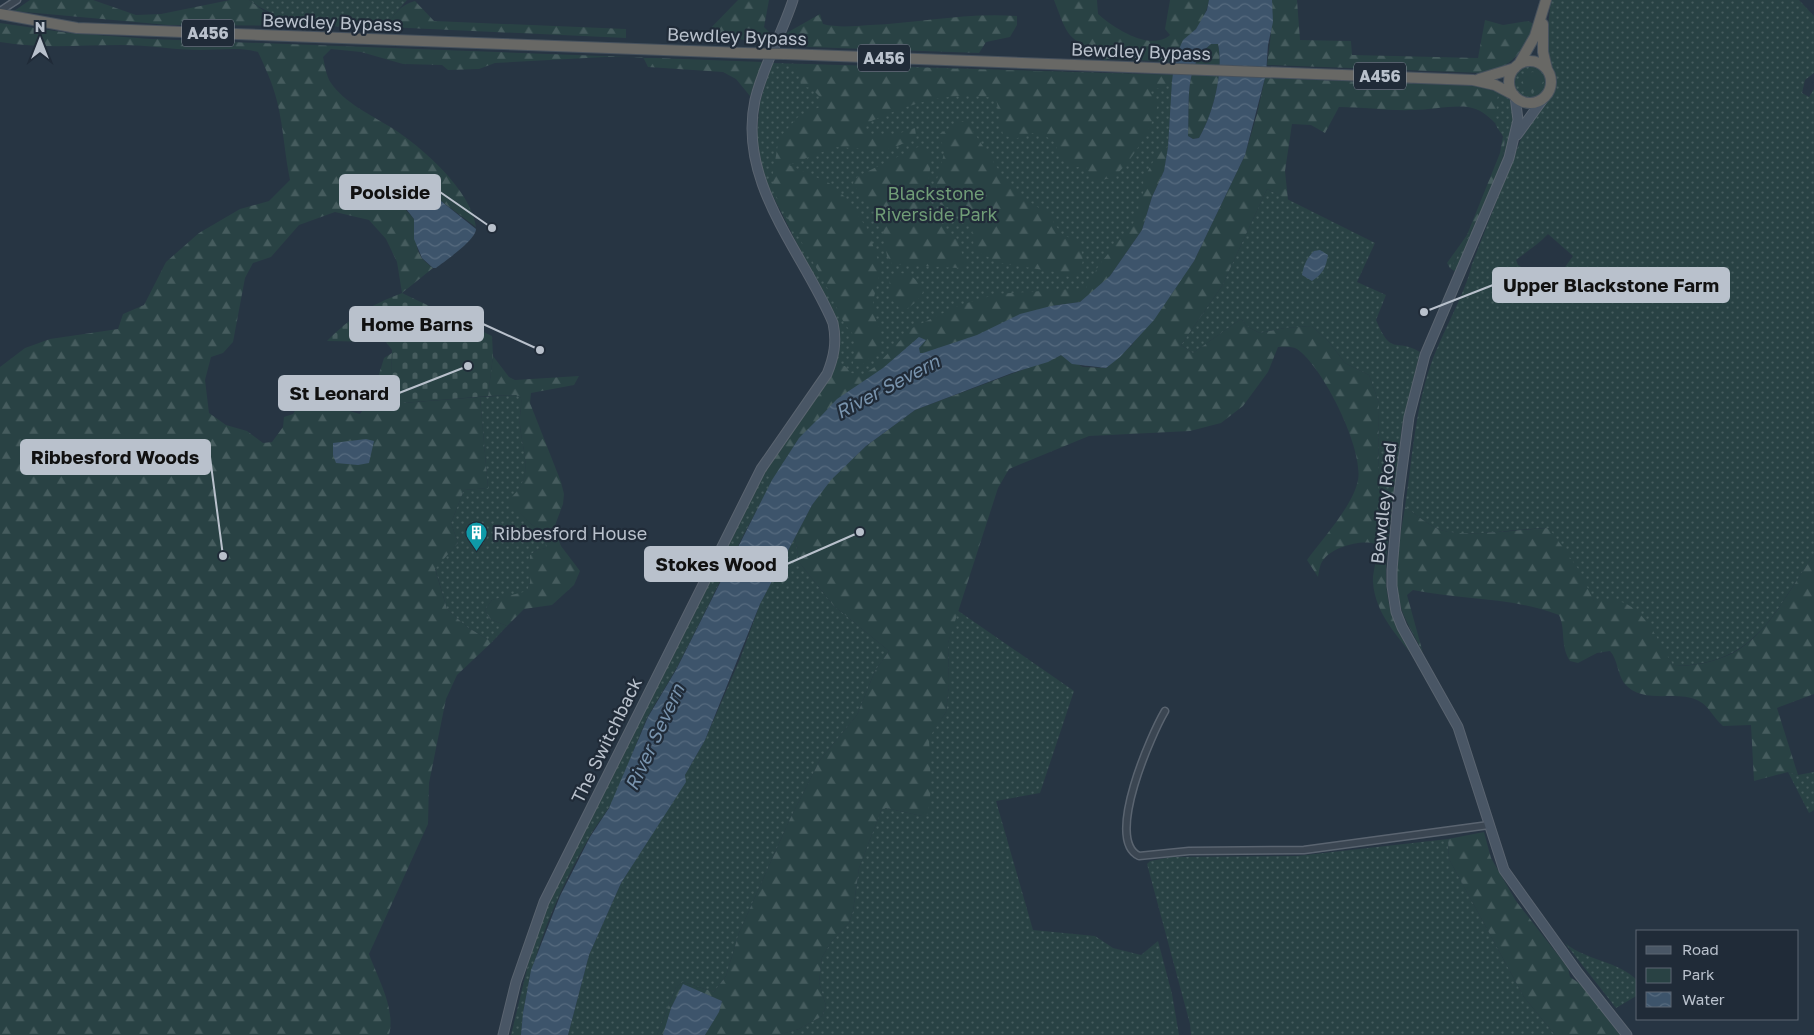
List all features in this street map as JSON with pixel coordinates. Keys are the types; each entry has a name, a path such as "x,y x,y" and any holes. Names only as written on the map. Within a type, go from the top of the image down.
{"highway":[{"path":"1542,99 1547,94 1551,83 1543,52 1543,16 1546,0"},
{"name":"Bewdley Bypass","path":"0,13 77,28 1473,80 1495,85 1515,95"},
{"path":"1515,95 1510,79 1531,46 1543,16"},
{"name":"A456","path":"1517,66 1533,61 1548,70"},
{"name":"Bewdley Bypass","path":"1473,80 1517,66"},
{"name":"A456","path":"1515,95 1530,102 1542,99"}],"main road":[{"name":"The Switchback","path":"503,1035 516,982 544,902 761,469 827,374 834,351 835,333 831,318 768,200 753,153 752,128 755,100 793,0"},
{"name":"Bewdley Road","path":"1515,95 1518,110 1516,137"},
{"name":"Bewdley Road","path":"1542,99 1516,137 1495,195 1419,374 1410,417 1398,499 1392,586 1396,612 1406,635 1458,727 1470,758 1489,826 1504,870 1567,958 1627,1035"}],"street":[{"path":"0,13 17,0"},
{"path":"1165,711 1152,733 1144,754 1129,809 1127,828 1130,846 1134,854 1139,856 1189,851 1304,850 1489,826"}],"green space":[{"path":"30,0 93,0 136,15 161,14 230,0 249,0 264,11 319,26 168,25 14,11"},
{"path":"249,0 407,0 394,15 387,27 369,27 333,26 297,21 264,9"},
{"path":"738,0 769,0 764,27 771,34 771,44 705,34"},
{"path":"1054,0 1097,0 1098,14 1113,26 1132,36 1153,41 1162,40 1170,35 1165,29 1170,0 1209,0 1203,19 1180,47 1175,62 1107,59 1107,62 1104,62 1104,52 1082,44 1070,35 1062,22"},
{"path":"1272,0 1297,0 1300,40 1351,41 1352,55 1478,58 1485,20 1503,25 1528,21 1536,25 1516,56 1503,66 1484,73 1267,65 1272,24"},
{"path":"1551,0 1799,0 1814,16 1814,73 1805,80 1802,93 1809,97 1814,89 1814,555 1773,616 1759,632 1744,646 1725,656 1702,663 1674,666 1661,648 1617,601 1594,601 1549,528 1478,533 1451,532 1441,530 1405,507 1417,419 1430,367 1464,289 1521,139 1554,87 1554,74 1548,60 1547,35","holes":["1548,234 1573,256 1552,285 1518,265 1516,260"]},
{"path":"415,1 434,21 626,29 626,38 387,27 398,11 405,5"},
{"path":"820,14 823,24 841,26 888,24 980,15 1017,16 1017,25 1010,37 986,42 979,53 781,46 783,35"},
{"path":"0,23 69,33 151,39 630,57 495,63 479,69 448,70 442,65 403,64 361,52 331,49 323,57 331,83 343,97 404,136 430,158 455,184 465,199 476,227 441,201 423,197 405,209 414,219 418,251 421,257 433,268 402,293 397,262 386,239 369,220 335,212 299,225 271,257 253,263 245,278 233,342 223,353 211,357 205,380 209,413 226,425 247,431 263,443 272,442 283,427 284,417 293,414 303,398 360,414 372,397 384,358 392,353 390,404 480,397 488,488 464,490 451,523 458,543 435,569 447,609 467,627 492,642 457,675 446,699 429,783 428,824 369,954 388,1005 391,1025 389,1035 0,1035 0,367 25,348 50,339 118,329 123,314 144,305 166,262 199,233 240,209 269,201 290,180 277,102 258,52 237,49 191,50 131,45 45,46 15,44 0,42"},
{"path":"1211,44 1218,44 1220,67 1216,92 1204,128 1199,138 1193,139 1188,136 1192,74 1202,53"},
{"path":"643,57 763,62 750,96 736,79 723,72 648,67"},
{"name":"Blackstone Riverside Park","path":"772,63 1173,75 1168,147 1164,171 1110,276 799,438 765,494 676,669 647,718 613,800 590,836 565,883 544,932 536,958 529,983 521,1035 511,1035 533,944 548,904 760,476 836,366 831,311 766,182 756,143 760,102"},
{"path":"794,64 1173,75 1170,83 1167,85 1149,90 1158,104 1156,113 1136,151 1117,174 1095,182 1085,166 1071,168 1060,158 1055,143 1043,134 1031,133 1015,139 1003,135 996,98 978,96 946,97 916,104 869,122 865,128 872,136 891,136 915,128 916,136 900,145 885,150 835,147 789,165 829,183 844,196 867,228 881,269 873,301 875,318 879,327 879,349 863,364 853,364 855,345 852,333 844,323 825,283 778,201 772,179 779,138 798,117 820,107 820,97 811,88 801,86 799,74"},
{"path":"1530,66 1536,67 1541,71 1545,76 1545,88 1541,93 1536,97 1530,98 1524,97 1519,93 1515,88 1514,82 1515,76 1519,71 1524,67"},
{"path":"1533,72 1540,75 1543,82 1540,89 1533,92 1526,89 1523,82 1526,75"},
{"path":"1265,78 1476,86 1498,92 1495,123 1483,113 1468,107 1404,110 1339,107 1325,133 1311,125 1292,124 1285,171 1288,200 1267,189 1222,286 1181,345 1193,353 1241,319 1248,327 1260,333 1285,328 1312,326 1329,342 1345,363 1369,375 1379,403 1378,489 1386,501 1393,504 1386,569 1387,595 1401,635 1416,660 1388,624 1378,604 1373,582 1377,553 1375,544 1356,543 1334,551 1323,561 1318,577 1307,560 1350,501 1358,480 1358,466 1355,449 1340,410 1318,373 1297,349 1278,347 1268,372 1243,406 1221,423 1190,431 1089,436 1009,469 998,488 948,643 949,684 946,712 929,738 931,788 928,814 922,816 886,808 881,811 859,868 853,911 849,923 832,941 822,957 819,982 826,1006 822,1016 799,1029 778,1035 705,1035 719,1011 722,1001 683,985 671,1008 664,1035 657,1035 676,987 683,982 714,992 726,976 739,933 790,819 820,760 857,715 875,671 889,651 833,605 799,562 795,537 812,505 830,480 866,446 915,410 1062,355 1083,367 1106,368 1131,346 1194,261 1245,155"},
{"path":"1498,92 1512,101 1513,118 1510,139 1504,161 1485,209 1458,269 1454,271 1450,268 1484,206 1499,170 1503,154 1505,142 1496,125 1495,118"},
{"path":"959,122 967,122 1002,175 1021,196 1048,214 1063,236 1077,239 1083,260 1080,269 1072,278 1056,272 1000,263 974,250 972,229 967,218 956,210 936,203 937,179 945,150 938,135"},
{"path":"1503,136 1504,146 1501,162 1486,202 1450,268 1447,263 1467,235 1500,153"},
{"path":"920,146 929,151 931,162 926,200 941,225 957,240 966,264 958,268 892,264 887,256 880,214 866,204 853,183 858,176"},
{"path":"1168,147 1164,171 1152,197 1142,230 1110,276 1099,288 1080,302 1051,306 999,323 977,335 923,353 920,353 919,337 799,438 772,480 763,472 820,392 836,366 845,366 851,373 863,375 876,366 912,328 960,305 997,294 1086,288 1099,265 1134,222 1144,190 1143,180 1159,151"},
{"path":"1267,189 1375,243 1357,282 1386,295 1376,320 1386,339 1395,345 1405,346 1420,352 1402,425 1393,504 1386,501 1378,489 1379,403 1369,375 1345,363 1329,342 1312,326 1285,328 1260,333 1248,327 1241,319 1193,353 1181,345 1222,286"},
{"path":"896,273 913,277 923,292 916,302 903,312 889,297 890,276"},
{"path":"402,293 492,336 493,356 488,396 390,404 392,350 386,342 327,341 362,313 380,302"},
{"path":"493,356 509,377 515,380 579,376 574,385 531,393 530,403 564,494 563,504 554,528 561,546 580,571 574,585 552,605 524,609 507,626 490,619 485,610 492,600 527,591 530,583 530,555 537,550 546,548 545,534 531,524 508,501 517,492 525,474 526,466 520,422 521,398 516,395 488,396"},
{"path":"516,395 521,398 520,425 526,465 523,482 509,501 531,524 545,534 546,548 537,550 530,555 530,583 527,592 492,600 485,610 490,619 507,626 492,642 467,627 447,609 435,568 458,543 451,523 464,490 488,488 480,397"},
{"path":"1405,507 1441,530 1451,532 1478,533 1549,528 1579,570 1594,601 1618,601 1636,611 1651,628 1674,666 1702,663 1725,657 1744,646 1773,616 1814,555 1814,694 1777,708 1798,775 1788,772 1754,781 1751,725 1723,726 1709,709 1699,701 1680,696 1650,696 1632,690 1624,683 1615,658 1610,651 1597,653 1578,663 1570,661 1565,650 1559,615 1541,609 1505,602 1413,590 1407,595 1423,653 1403,614 1398,596 1397,558"},
{"path":"795,537 799,562 833,605 889,651 875,671 857,715 820,760 790,819 739,933 726,976 714,992 683,982 676,987 657,1035 568,1035 589,955 621,883 685,782 685,775 705,740 740,659 760,604"},
{"path":"957,610 1074,691 1040,793 996,801 1033,930 1095,936 1113,948 1141,955 1158,941 1172,994 1179,1035 778,1035 799,1029 822,1016 826,1006 819,982 822,957 832,941 849,923 853,911 859,868 881,811 886,808 922,816 929,737 946,712 949,684 948,643"},
{"path":"1788,772 1798,775 1814,772 1814,810 1809,813"},
{"path":"1484,832 1491,858 1516,901 1568,968 1570,977 1582,985 1620,1035 1555,1035 1524,997 1449,859 1448,839"},
{"path":"1448,839 1449,859 1524,997 1555,1035 1191,1035 1190,1024 1147,864 1150,861 1171,857 1297,856"},
{"path":"1565,943 1583,954 1621,969 1636,979 1636,996 1616,1008"}],"water":[{"name":"River Severn","path":"1209,0 1272,0 1273,22 1268,45 1266,74 1245,155 1194,261 1154,320 1120,357 1106,368 1072,364 1061,355 1048,362 1012,373 915,410 866,446 831,480 812,505 760,604 705,740 685,775 686,782 621,883 589,955 568,1035 521,1035 531,970 560,896 590,837 609,808 648,717 676,670 772,480 799,438 837,399 883,368 919,337 926,340 919,348 920,353 923,353 977,335 1020,314 1051,306 1080,302 1110,276 1142,230 1152,197 1164,171 1168,147 1175,58 1183,40 1196,29 1207,10","holes":["1211,44 1218,44 1220,67 1213,105 1199,138 1193,139 1188,136 1192,74 1202,53"]},
{"path":"416,197 441,201 476,229 475,234 466,244 436,268 433,268 422,258 414,239 414,219 403,205"},
{"path":"1320,250 1328,255 1326,263 1321,273 1312,281 1302,275 1303,271 1309,256 1314,251"},
{"path":"366,439 374,441 369,463 358,465 336,463 333,455 333,443"},
{"path":"683,984 722,1001 719,1012 705,1035 663,1035 671,1008"}],"place":[{"name":"Poolside","path":"492,228"},
{"name":"Upper Blackstone Farm","path":"1424,312"},
{"name":"Home Barns","path":"540,350"},
{"name":"St Leonard","path":"468,366"},
{"name":"Stokes Wood","path":"860,532"},
{"name":"Ribbesford House","path":"477,552"},
{"name":"Ribbesford Woods","path":"223,556"}]}
